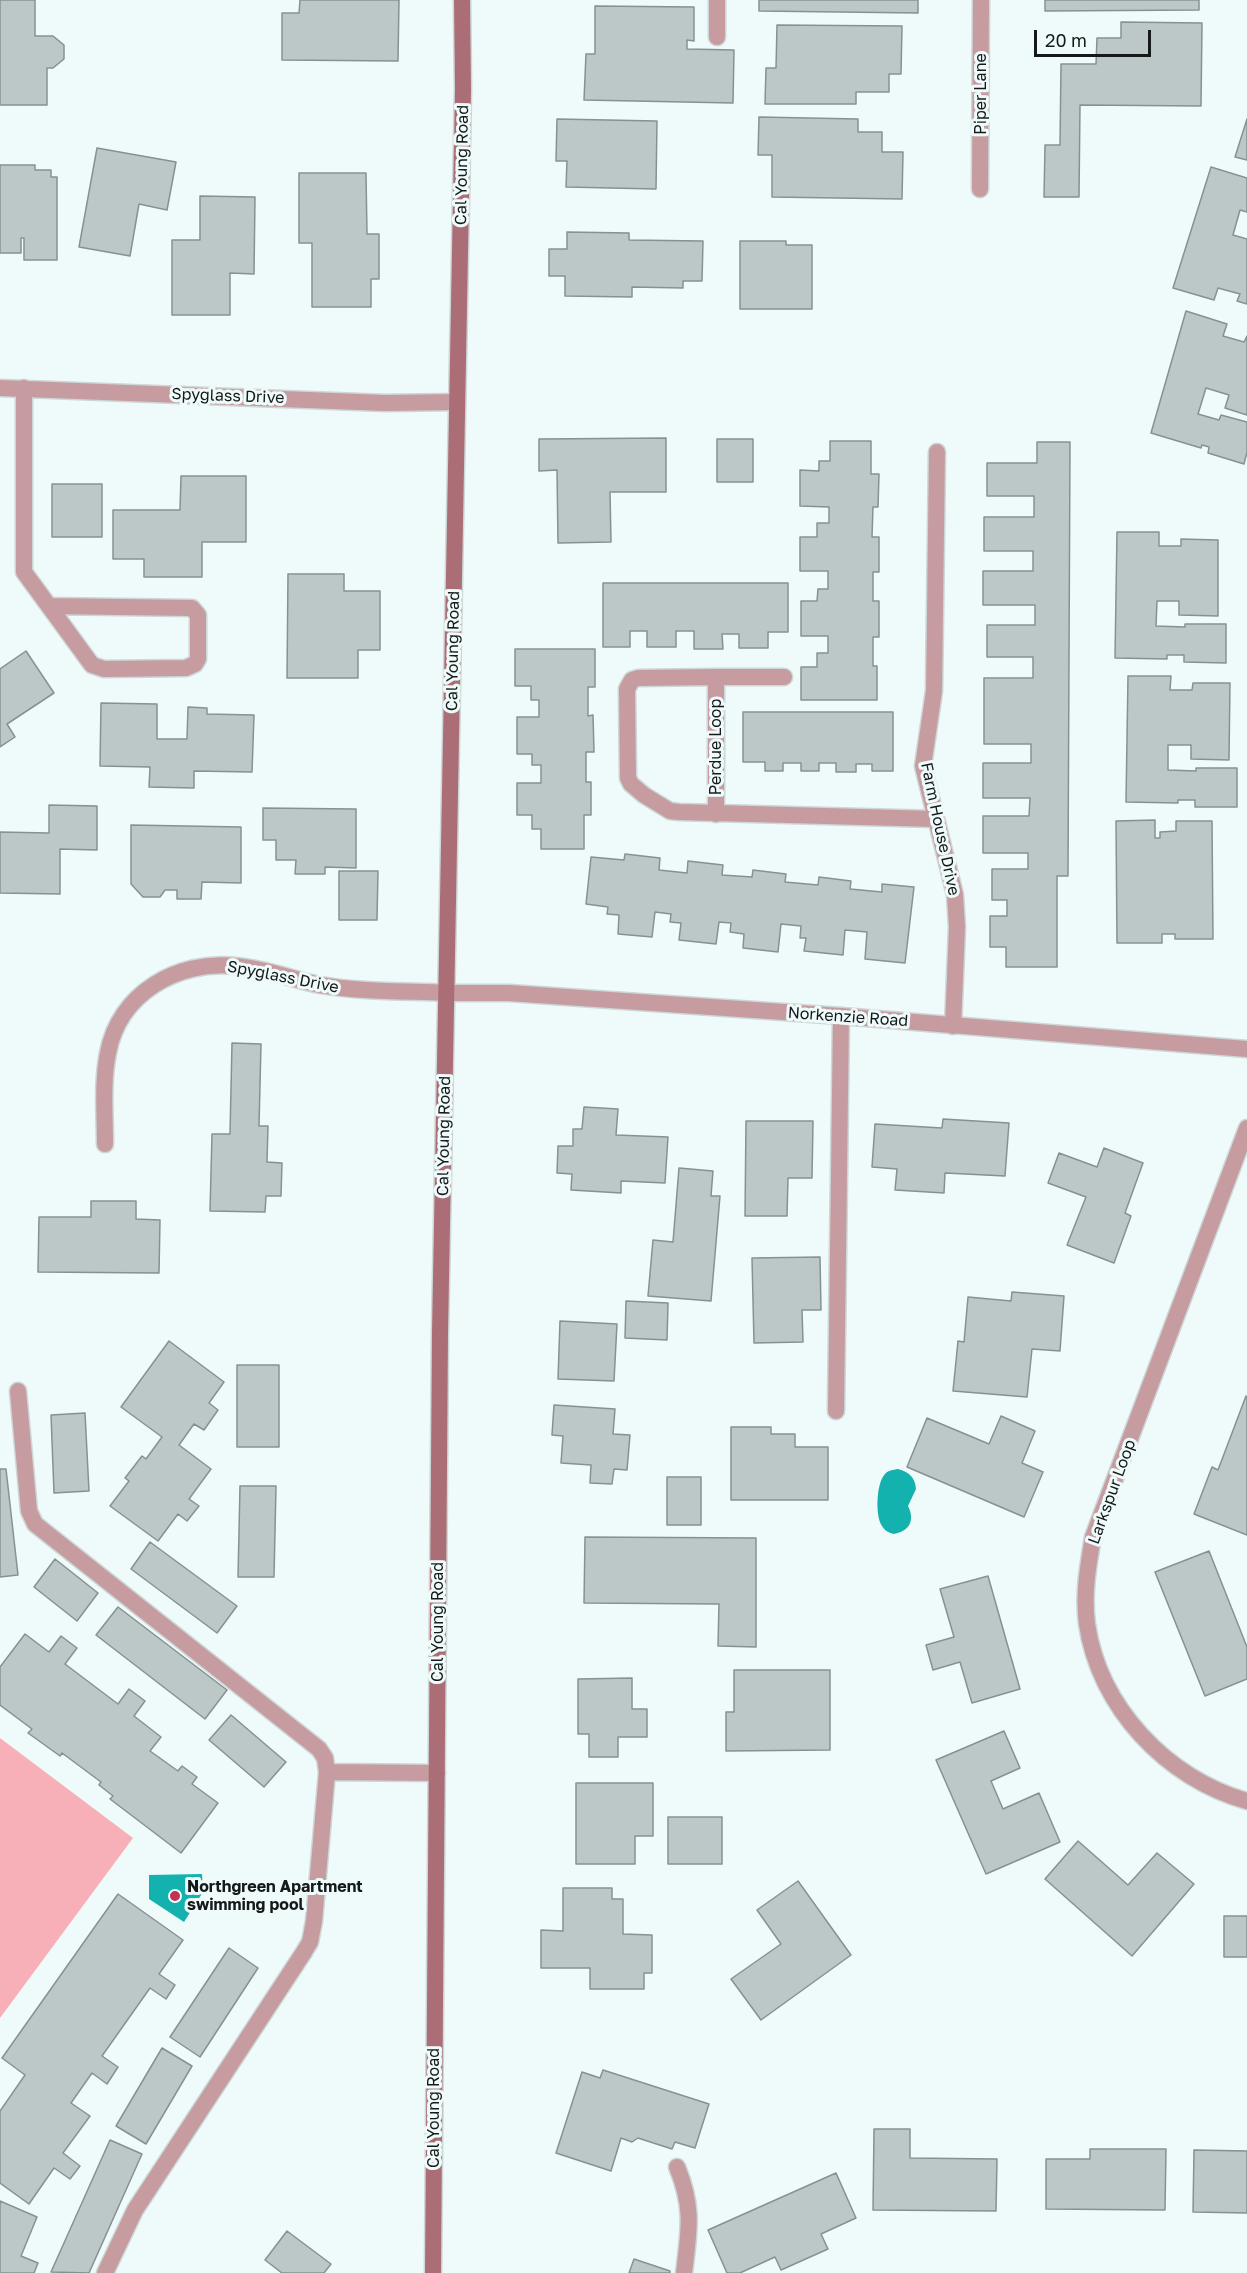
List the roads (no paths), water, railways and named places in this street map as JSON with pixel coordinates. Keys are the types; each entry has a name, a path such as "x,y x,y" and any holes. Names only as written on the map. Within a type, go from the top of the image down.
{"main road":[{"name":"Cal Young Road","path":"433,2273 440,1320 448,993 463,101 462,0"}],"street":[{"path":"717,0 717,37"},
{"name":"Piper Lane","path":"980,189 981,0"},
{"name":"Spyglass Drive","path":"0,388 385,402 457,402"},
{"path":"24,388 24,572 92,665 99,668 186,668 195,664 198,659 198,615 192,608 49,606"},
{"name":"Farm House Drive","path":"937,452 934,691 923,755 925,779 955,895 957,927 953,1026"},
{"path":"716,677 783,677"},
{"name":"Perdue Loop","path":"716,814 716,677 638,678 633,680 627,689 627,771 631,784 670,811 716,814 935,819"},
{"name":"Spyglass Drive","path":"105,1144 106,1071 112,1037 129,1007 153,984 167,976 204,966 229,965 254,968 304,982 344,988 448,993"},
{"name":"Norkenzie Road","path":"448,993 509,993 841,1016 1247,1049"},
{"path":"836,1410 841,1016"},
{"name":"Larkspur Loop","path":"1247,1128 1093,1537 1086,1581 1087,1623 1098,1664 1114,1697 1143,1738 1179,1769 1206,1785 1247,1801"},
{"path":"18,1391 29,1511 35,1524 319,1749 325,1758 327,1772 314,1921 310,1942 256,2028 135,2210 105,2273"},
{"path":"327,1772 436,1773"},
{"path":"677,2167 687,2190 690,2220 684,2273"}],"water":[{"path":"898,1469 911,1476 916,1489 908,1506 911,1516 910,1524 904,1530 894,1534 883,1528 880,1522 878,1500 882,1478 891,1470"},
{"name":"Northgreen Apartment swimming pool","path":"202,1874 203,1892 184,1922 149,1899 149,1875"}],"place":[{"name":"Northgreen Apartment swimming pool","path":"175,1896"}]}
